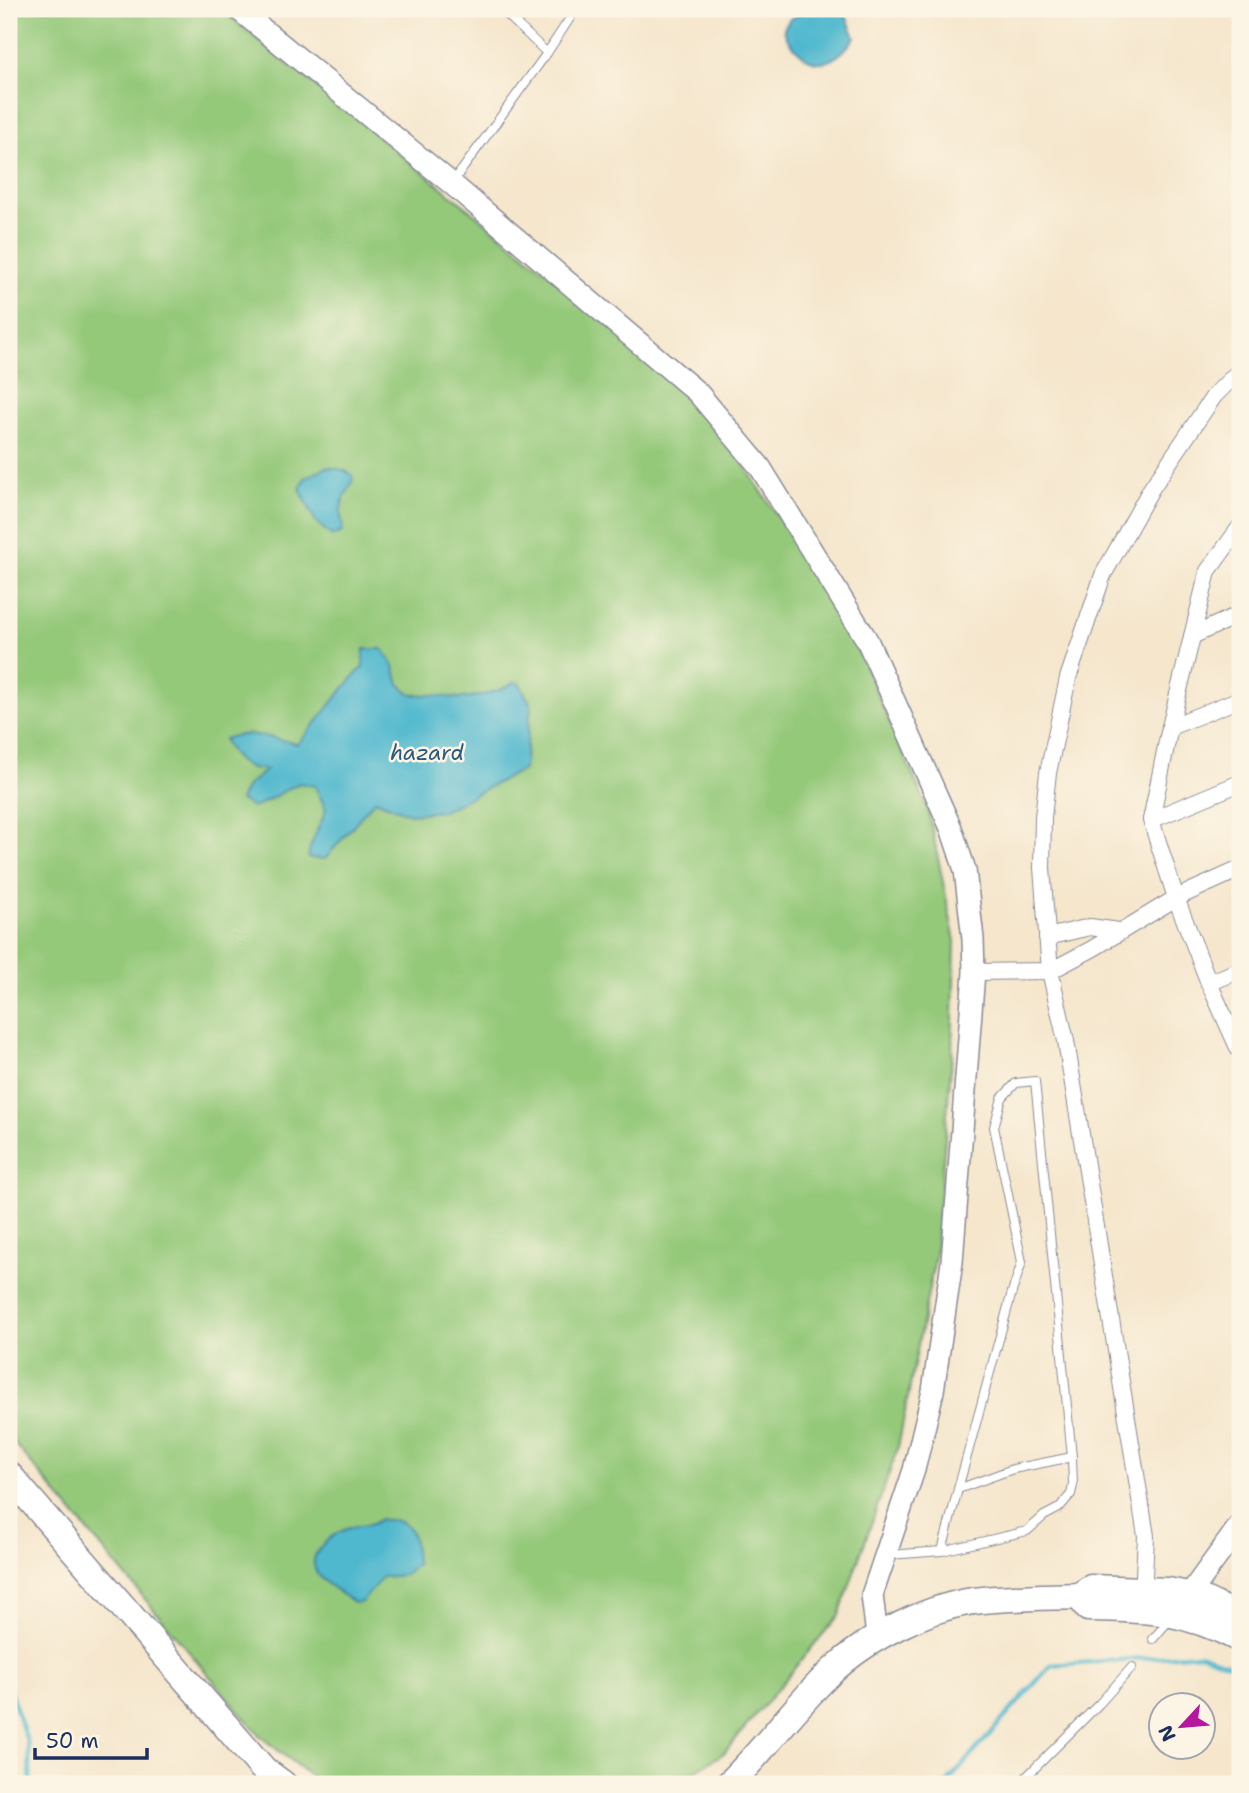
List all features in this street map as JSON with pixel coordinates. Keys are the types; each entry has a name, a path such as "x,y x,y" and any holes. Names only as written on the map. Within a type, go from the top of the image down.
{"main road":[{"path":"9,1475 264,1770 283,1784"},
{"path":"729,1784 753,1762 830,1673 877,1636 942,1609 980,1600 1079,1597 1091,1588 1240,1617"},
{"path":"1183,1604 1213,1625 1240,1639"}],"street":[{"path":"238,9 452,184 698,393 760,467 867,640 951,828 965,870 974,939 974,972 952,1262 933,1391 914,1470 872,1595 877,1636"},
{"path":"1143,1599 1146,1536 1066,1041 1050,971 1042,868 1043,817 1048,773 1072,665 1103,575 1152,489 1214,396 1240,370"},
{"path":"1240,527 1208,571 1170,727 1151,820 1209,983 1240,1052"},
{"path":"1192,636 1240,614"},
{"path":"1170,727 1240,699"},
{"path":"1151,820 1240,783"},
{"path":"974,972 1050,971 1177,898 1240,869"},
{"path":"1047,937 1090,927 1119,931"},
{"path":"1209,983 1240,971"},
{"path":"1183,1604 1240,1525"}],"lane":[{"path":"501,9 547,53"},
{"path":"452,184 576,9"},
{"path":"886,1556 942,1551 1027,1531 1044,1516 1059,1508 1071,1494 1072,1457 1035,1081 1016,1083 1002,1098 994,1127 1022,1262 942,1551"},
{"path":"958,1489 1013,1469 1072,1457"},
{"path":"1153,1639 1183,1604"},
{"path":"1019,1784 1132,1667"}],"green space":[{"path":"9,9 220,9 614,326 707,409 841,612 928,809 955,941 952,1055 935,1257 898,1448 839,1615 724,1753 674,1784 320,1784 259,1735 9,1437"}],"water":[{"path":"811,9 842,11 855,37 843,52 829,61 814,62 807,58 793,46 786,35 784,28 790,19"},
{"path":"326,467 349,472 352,476 341,509 342,532 332,536 316,522 300,489 305,478"},
{"name":"hazard","path":"364,649 383,649 394,666 399,684 412,695 469,697 497,691 515,682 520,684 531,705 524,769 443,811 410,814 375,800 325,859 308,858 326,809 315,786 299,783 253,808 240,800 247,786 266,770 245,766 231,753 224,739 252,735 297,744 363,667"},
{"path":"380,1519 397,1521 407,1526 414,1542 416,1565 404,1575 382,1577 362,1602 354,1603 319,1576 314,1564 315,1557 323,1544 336,1534"}],"waterway":[{"path":"946,1784 1051,1665 1200,1654 1240,1668"},
{"path":"9,1688 28,1744 31,1784"}]}
